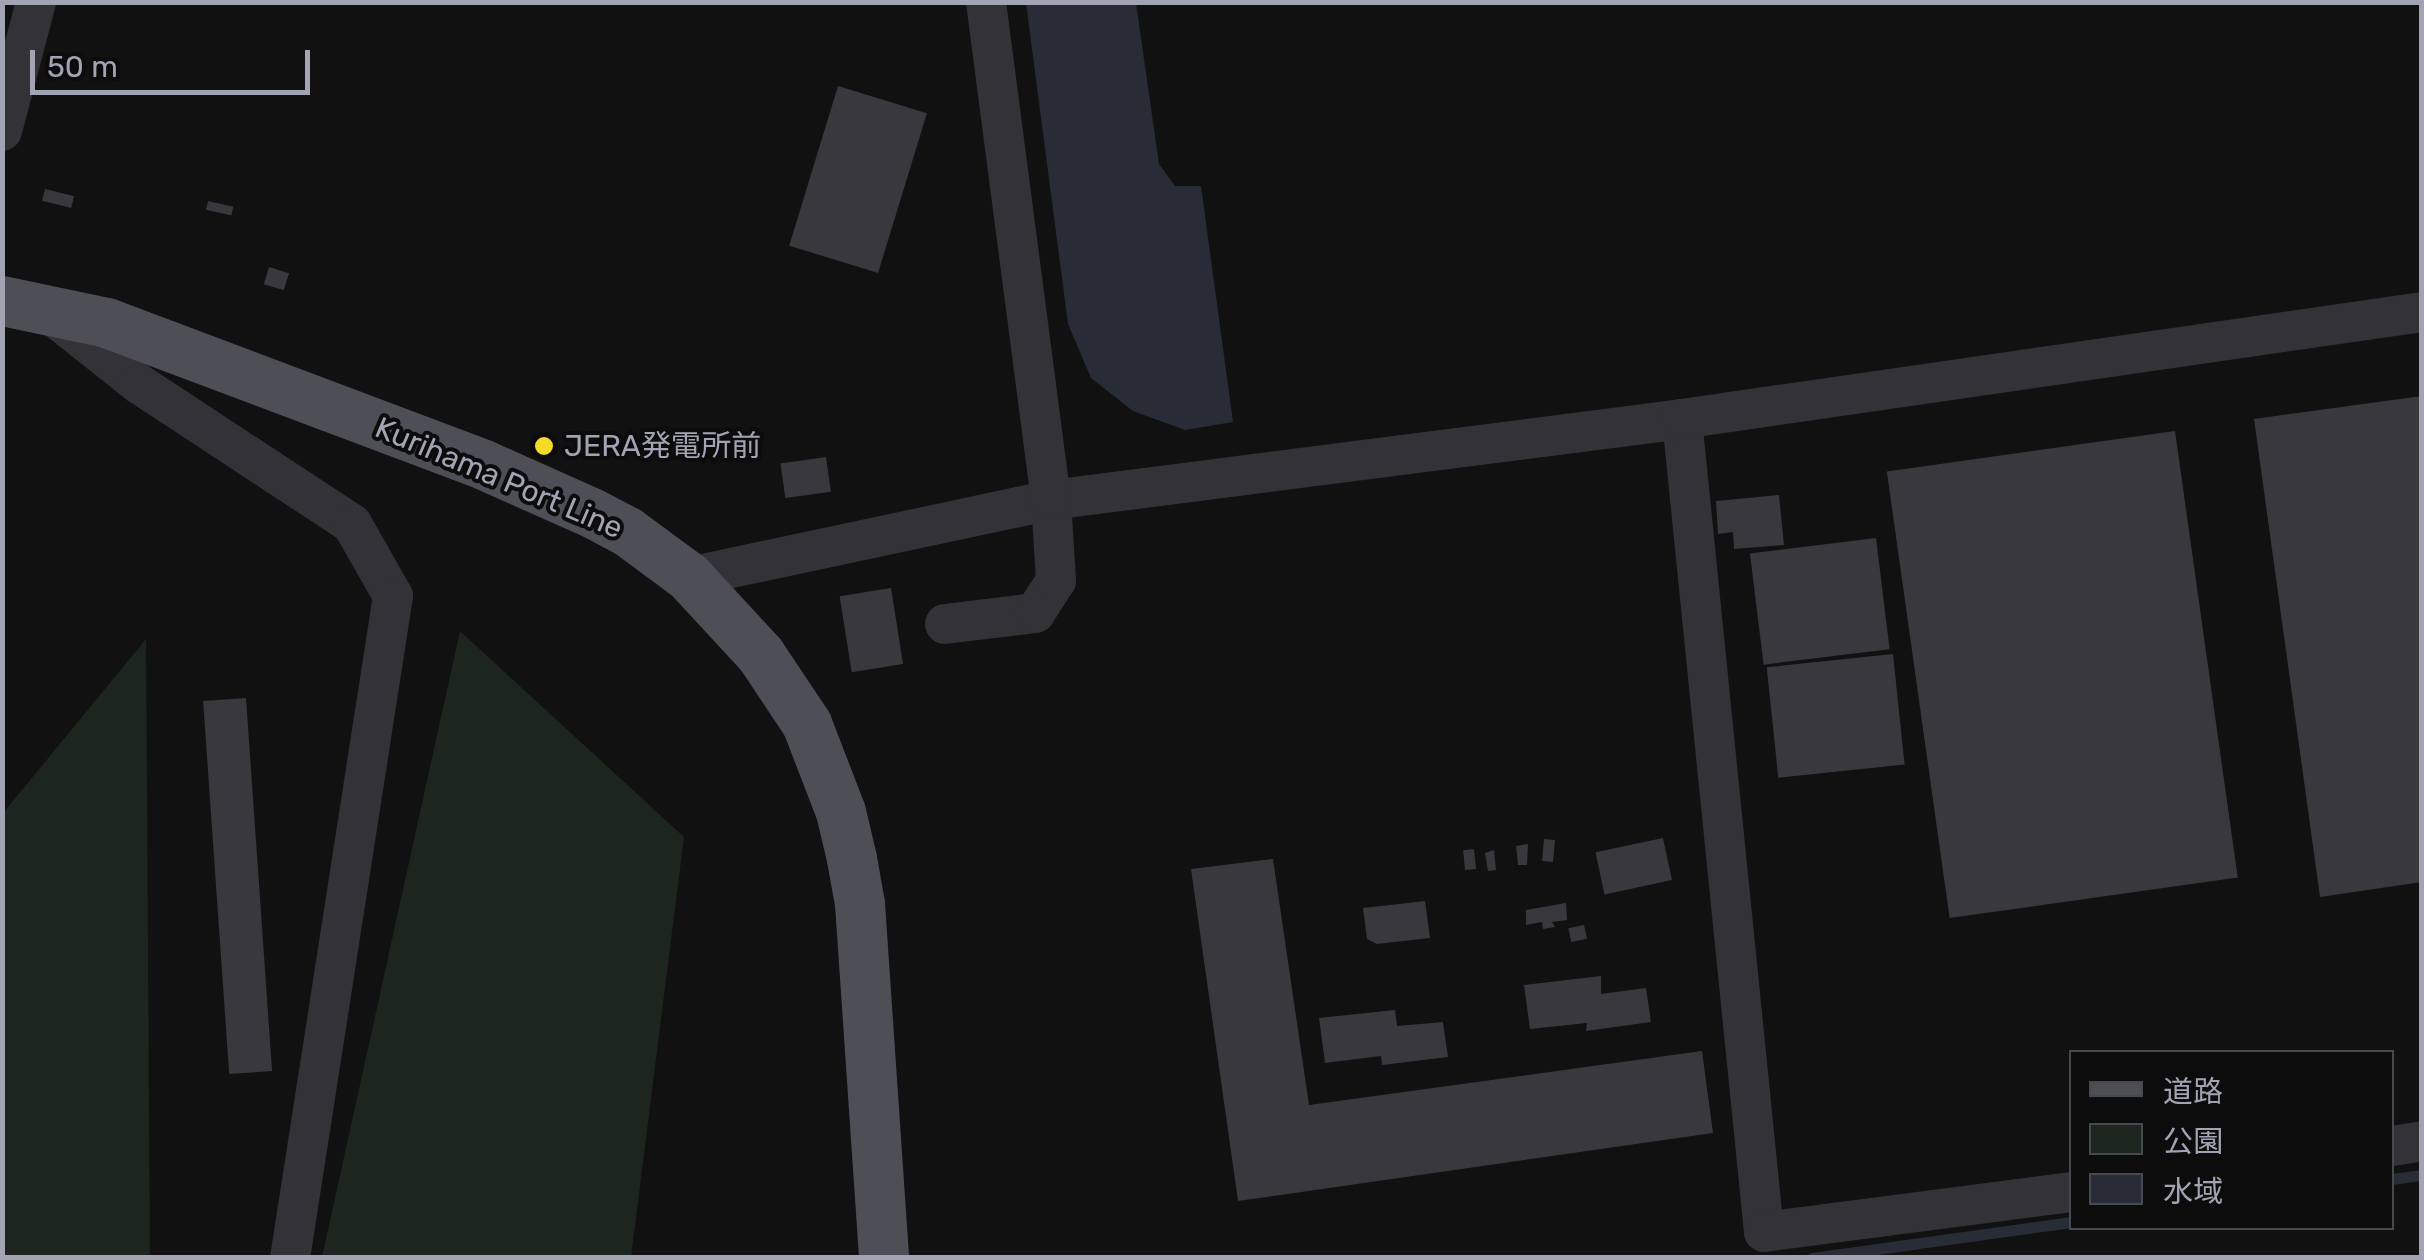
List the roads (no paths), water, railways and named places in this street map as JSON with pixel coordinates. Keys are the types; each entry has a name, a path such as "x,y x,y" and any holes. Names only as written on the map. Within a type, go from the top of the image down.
{"main road":[{"name":"Kurihama Port Line","path":"22,303 107,323 484,465 628,532 689,577 785,686 812,737 841,812 860,904 884,1258"}],"street":[{"path":"2,131 36,2"},
{"path":"945,624 1035,613 1056,580 1051,500 986,2"},
{"path":"22,303 352,524 393,596 290,1258"},
{"path":"689,577 1051,500 1682,419 2422,312"},
{"path":"1682,419 1764,1232 2069,1192"},
{"path":"2394,1146 2422,1141"}],"water":[{"path":"1026,3 1136,3 1159,164 1175,186 1201,186 1233,422 1185,430 1133,411 1091,378 1068,324"}],"waterway":[{"path":"2394,1179 2422,1175"},
{"path":"1812,1258 2069,1222"}],"place":[{"name":"JERA発電所前","path":"544,446"}]}
